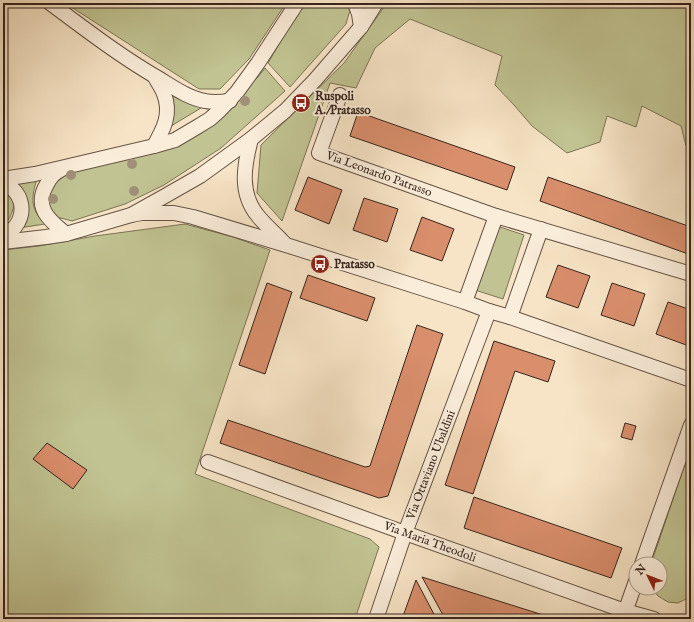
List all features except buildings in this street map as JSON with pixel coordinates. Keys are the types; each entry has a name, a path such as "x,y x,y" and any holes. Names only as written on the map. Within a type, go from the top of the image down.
{"street":[{"path":"50,3 120,55 184,93 203,101 216,103 230,101"},
{"path":"3,179 35,174 154,146 175,140 197,127 213,116 230,101 258,63 298,3"},
{"path":"355,3 359,14 360,27"},
{"path":"131,215 200,176 273,121 315,80 360,27 376,3"},
{"path":"153,75 164,94 167,112 163,130 154,146"},
{"name":"Via Leonardo Patrasso","path":"340,95 320,153 496,216 691,274"},
{"path":"251,139 245,164 245,183 248,197 258,216 286,245"},
{"path":"66,167 56,172 48,182 43,190 41,201 47,216 66,234"},
{"path":"3,183 17,194 22,207 21,215 17,224 3,238"},
{"path":"3,242 66,234 131,215 174,213 193,217 286,245 464,302 691,380"},
{"path":"464,302 496,216"},
{"path":"510,317 541,229"},
{"name":"Via Ottaviano Ubaldini","path":"376,619 405,533 489,311"},
{"path":"645,556 691,425"},
{"name":"Via Maria Theodoli","path":"208,462 405,533 624,615 654,619"},
{"path":"624,615 631,596"}],"green space":[{"path":"65,3 286,3 249,59 220,89 199,89"},
{"path":"303,3 346,3 350,10 346,24 290,87 268,63"},
{"path":"387,3 691,3 691,149 686,146 681,126 642,106 636,127 607,116 600,142 567,153 532,126 495,85 502,56 410,19 375,48 356,88 330,83 282,221 257,193 261,145 344,63"},
{"path":"265,68 285,91 221,148 164,185 125,204 72,221 57,217 47,207 48,189 61,174 214,120 258,77"},
{"path":"168,91 202,105 201,108 171,126"},
{"path":"37,179 33,203 40,219 45,224 19,228 11,182"},
{"path":"3,190 9,194 14,205 9,219 3,224"},
{"path":"185,224 233,237 270,250 195,474 370,539 379,547 355,619 3,619 3,250"},
{"path":"497,226 524,235 503,299 475,290"},
{"path":"691,446 690,597 678,603 668,602 658,596 668,596 668,556 654,556"}],"place":[{"name":"Ruspoli A./Pratasso","path":"301,103"},
{"name":"Pratasso","path":"320,264"}]}
